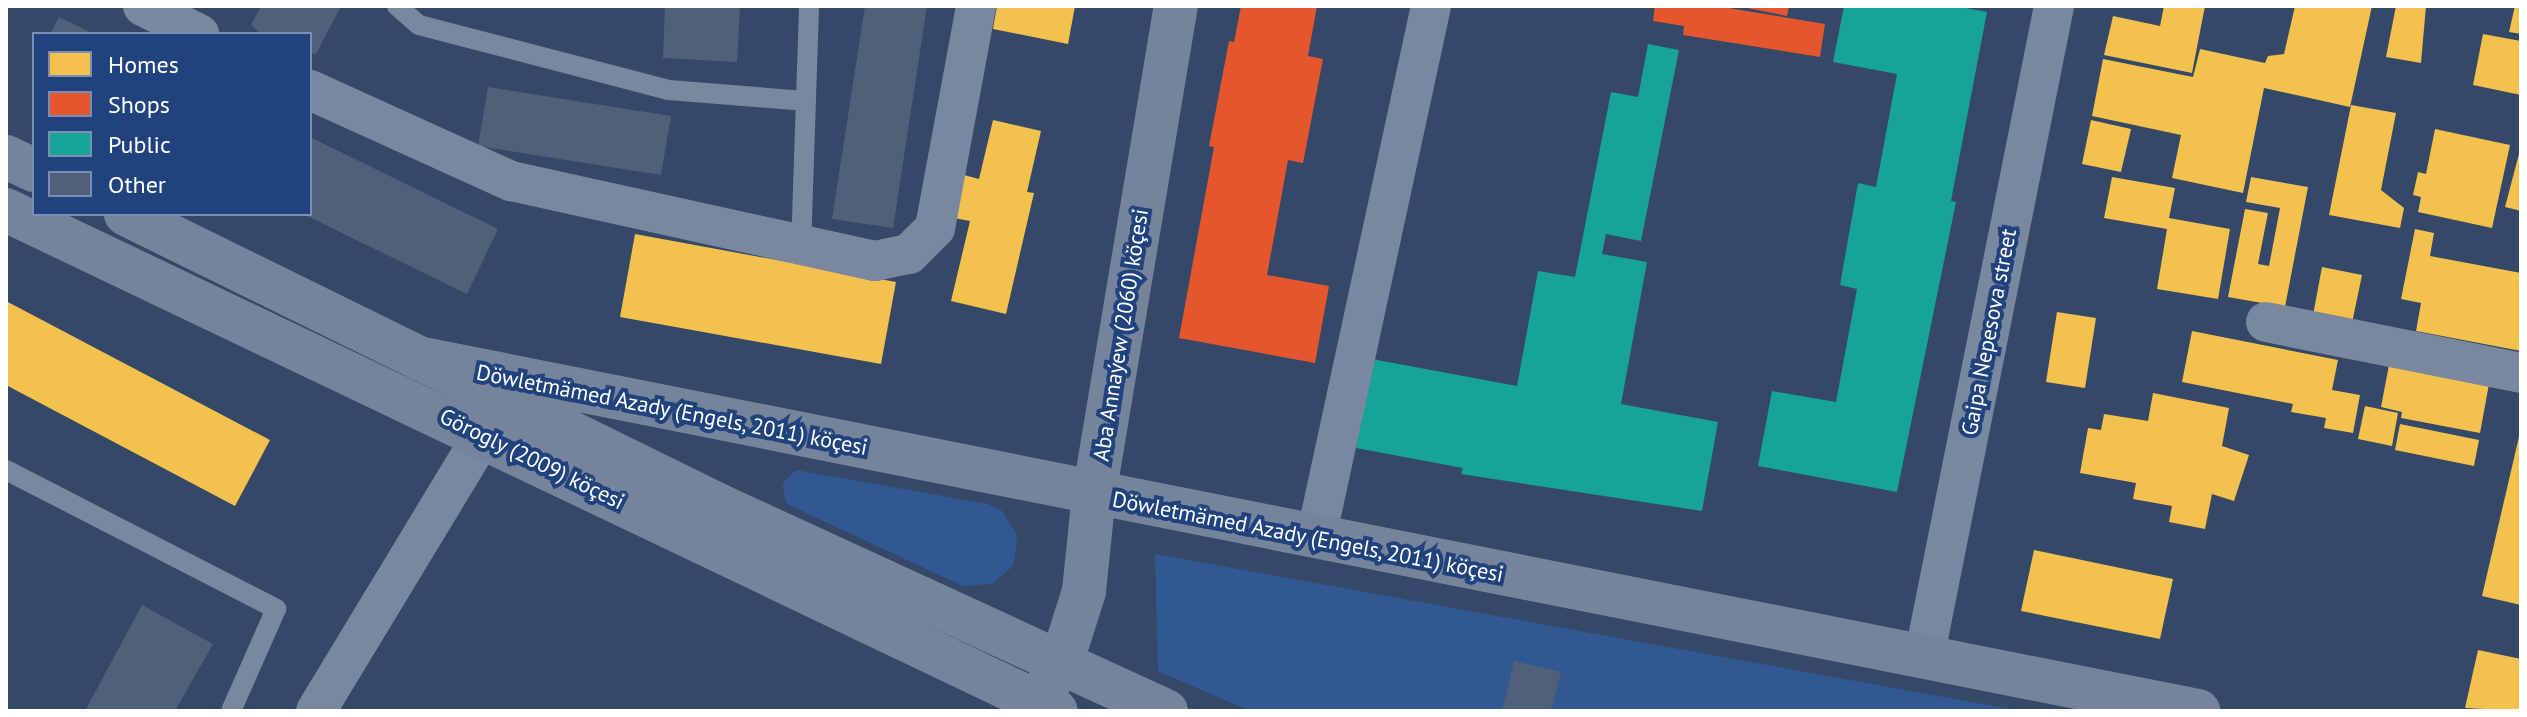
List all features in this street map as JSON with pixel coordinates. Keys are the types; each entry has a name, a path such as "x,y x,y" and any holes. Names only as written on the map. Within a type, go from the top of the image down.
{"street":[{"path":"143,6 195,32"},
{"path":"312,91 511,181 621,202 801,249 875,261 909,254 935,228 976,6"},
{"name":"Aba Annaýew (2060) köçesi","path":"1047,707 1084,591 1094,495 1176,6"},
{"path":"1316,538 1431,6"},
{"name":"Gaipa Nepesova street","path":"1924,658 2054,6"},
{"path":"6,157 32,169"},
{"name":"Görogly (2009) köçesi","path":"6,210 483,435 1047,707"},
{"name":"Görogly (2009) köçesi","path":"130,216 418,358 1166,711"},
{"path":"2266,322 2521,373"},
{"name":"Döwletmämed Azady (Engels, 2011) köçesi","path":"418,358 1094,495 2198,711"},
{"path":"316,711 483,435"}],"lane":[{"path":"397,6 419,25 669,90 805,101"},
{"path":"801,249 809,6"},
{"path":"6,470 276,609 231,711"}],"shaded area":[{"path":"796,470 988,504 1002,511 1017,535 1014,565 992,584 963,586 787,504 782,484"},
{"path":"1155,554 2021,711 1250,711 1158,671"}],"building: Homes":[{"path":"997,6 1075,6 1068,44 993,29"},
{"path":"2164,6 2205,6 2192,73 2104,55 2113,16 2160,26"},
{"path":"2295,6 2372,6 2350,107 2264,88 2243,193 2172,178 2181,135 2092,116 2103,59 2193,77 2200,49 2265,63 2268,56 2284,54"},
{"path":"2396,6 2426,6 2421,63 2386,57"},
{"path":"2515,6 2521,6 2521,34 2509,32"},
{"path":"2483,34 2521,41 2521,95 2473,85"},
{"path":"2351,105 2396,113 2381,190 2404,208 2400,228 2329,215"},
{"path":"993,120 1041,131 1027,192 1034,193 1006,314 951,301 970,221 954,218 964,175 979,179"},
{"path":"2091,120 2131,129 2121,172 2082,164"},
{"path":"2435,129 2510,145 2492,228 2418,212 2421,197 2413,195 2418,172 2426,174"},
{"path":"2521,150 2521,211 2505,207"},
{"path":"2112,177 2175,188 2169,218 2230,229 2218,299 2157,289 2167,229 2104,218"},
{"path":"2251,177 2308,187 2285,307 2228,297 2245,209 2268,213 2258,264 2269,266 2280,208 2246,202"},
{"path":"2415,229 2434,233 2430,256 2521,273 2521,351 2416,331 2421,303 2401,299"},
{"path":"635,234 896,282 881,364 620,317"},
{"path":"2322,267 2362,275 2352,323 2313,315"},
{"path":"6,301 270,440 235,506 6,385"},
{"path":"2057,312 2096,318 2085,388 2046,382"},
{"path":"2192,331 2338,360 2332,390 2360,395 2353,433 2324,428 2326,418 2291,412 2293,404 2182,382"},
{"path":"2389,365 2489,384 2480,433 2401,418 2402,412 2381,407"},
{"path":"2153,393 2229,408 2222,446 2249,455 2234,501 2212,494 2205,529 2169,522 2172,506 2133,499 2136,483 2080,473 2088,428 2101,430 2104,414 2148,421"},
{"path":"2365,406 2398,413 2392,446 2358,439"},
{"path":"2400,424 2479,440 2474,466 2395,450"},
{"path":"2521,428 2521,605 2482,596"},
{"path":"2034,550 2173,579 2160,639 2021,611"},
{"path":"2478,650 2521,659 2521,711 2465,708"}],"building: Shops":[{"path":"1241,6 1317,6 1308,56 1323,59 1303,163 1288,160 1267,275 1329,286 1315,363 1179,338 1214,147 1209,146 1229,41 1234,42"},
{"path":"1655,6 1716,6 1825,24 1820,57 1683,35 1684,26 1653,21"},
{"path":"1737,6 1789,6 1787,16"}],"building: Public":[{"path":"1844,6 1955,6 1987,12 1951,201 1956,202 1897,492 1758,466 1772,391 1836,402 1857,289 1840,285 1858,183 1876,187 1897,74 1833,62"},
{"path":"1648,44 1679,50 1641,241 1606,234 1602,254 1647,262 1621,404 1718,422 1702,511 1461,474 1463,468 1356,448 1372,359 1517,386 1538,271 1575,277 1611,92 1638,97"}],"building: Other":[{"path":"261,6 341,6 316,54 312,53 312,32 259,32 251,25"},
{"path":"665,6 740,6 737,62 663,58"},
{"path":"865,6 927,6 893,228 832,219"},
{"path":"59,17 90,32 51,32"},
{"path":"488,87 671,116 661,175 478,146"},
{"path":"312,138 498,229 467,294 307,216 312,216"},
{"path":"142,605 213,644 175,711 85,711"},
{"path":"1514,661 1561,672 1551,711 1502,711"}]}
